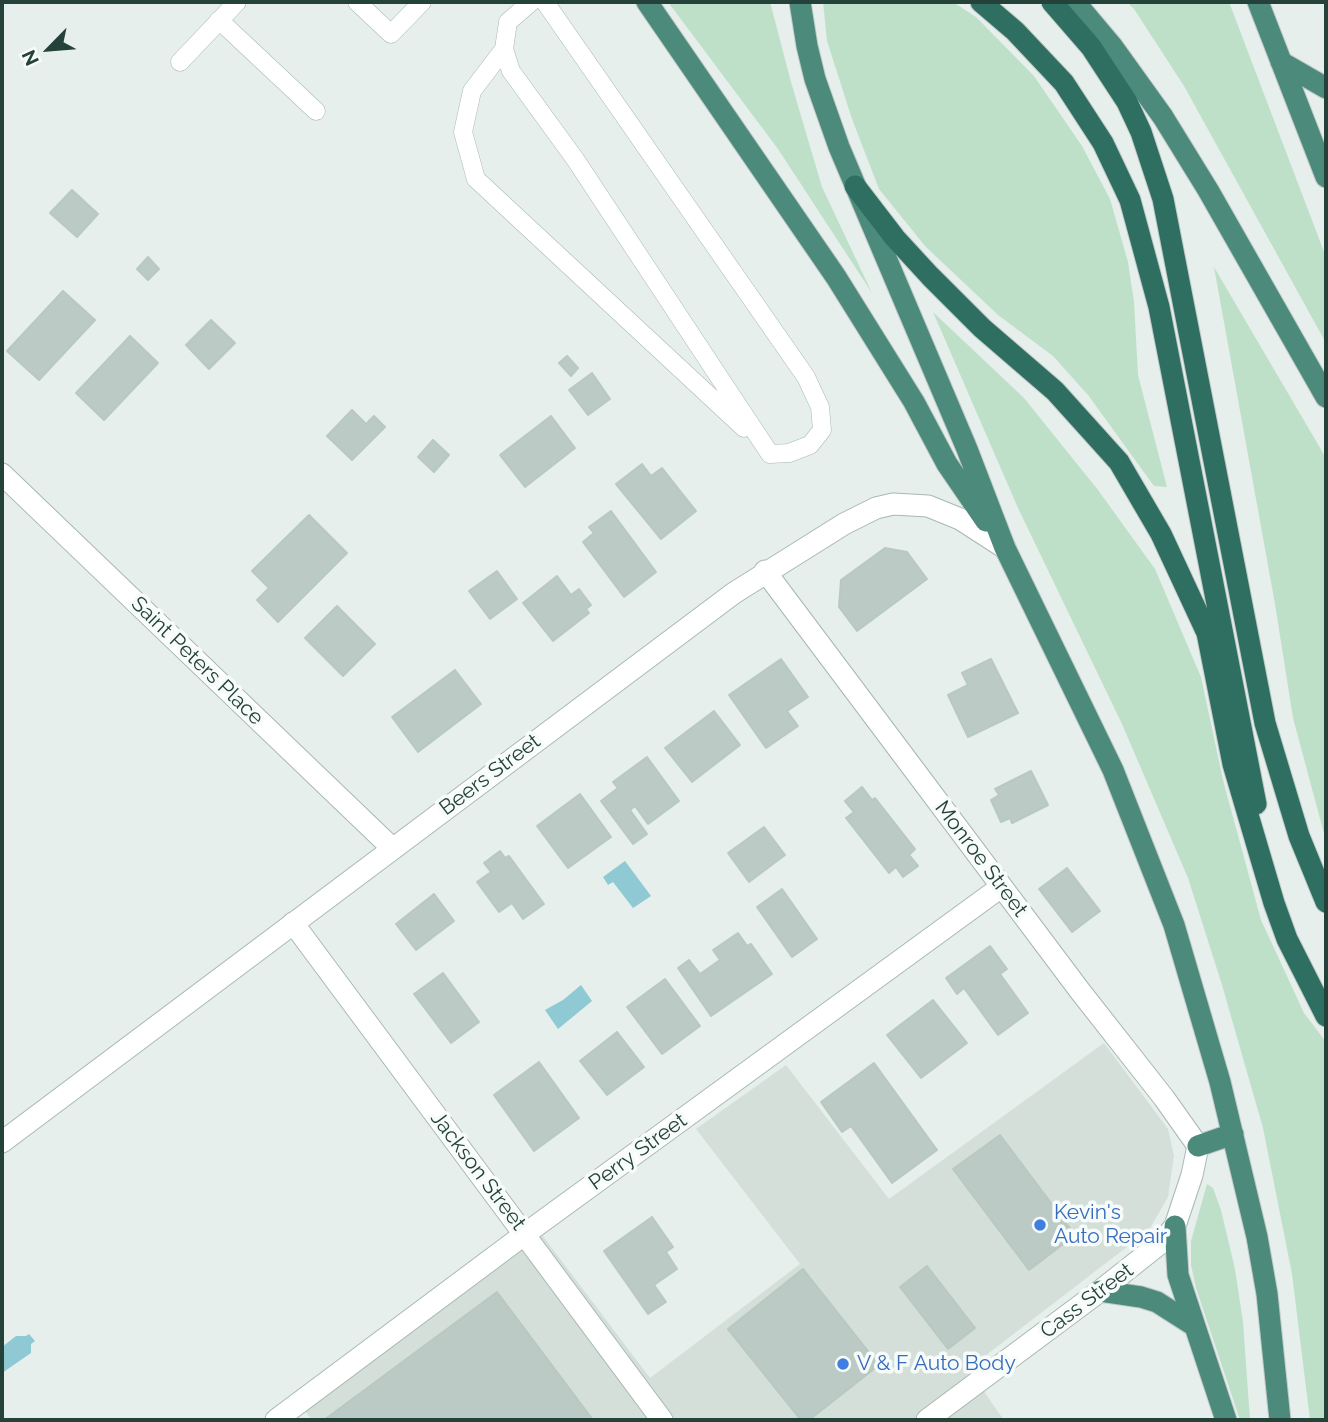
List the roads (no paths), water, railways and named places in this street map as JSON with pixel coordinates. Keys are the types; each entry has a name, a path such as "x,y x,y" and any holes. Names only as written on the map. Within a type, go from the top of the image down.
{"highway":[{"path":"646,2 836,277 914,402 947,464 1005,548"},
{"path":"800,2 815,79 855,186 967,449 1005,548 1102,746 1155,874 1194,989 1252,1212 1267,1294 1280,1420"},
{"path":"981,2 1015,31 1064,83 1104,143 1134,212 1161,321 1249,761 1265,868"},
{"path":"1052,2 1091,47 1127,102 1163,199 1265,723 1299,836 1326,902"},
{"path":"1075,2 1112,46 1163,117 1209,190 1326,397"},
{"path":"1258,2 1326,177"},
{"path":"1282,62 1326,88"},
{"path":"855,186 895,238 930,276 982,328 1055,391 1119,462 1161,534 1207,633 1233,764 1274,903 1287,939 1326,1016"},
{"path":"1198,1146 1233,1134"},
{"path":"1175,1226 1178,1275 1226,1420"},
{"path":"1100,1291 1149,1300 1193,1325"}],"street":[{"name":"Saint Peters Place","path":"2,474 392,848"},
{"name":"Beers Street","path":"2,1142 765,571 860,515 893,504 928,506 944,510 1005,548"},
{"name":"Monroe Street","path":"765,571 1198,1146"},
{"name":"Perry Street","path":"276,1420 525,1234 1001,887"},
{"name":"Jackson Street","path":"293,923 662,1420"},
{"name":"Cass Street","path":"927,1420 1152,1251 1175,1226 1192,1175 1198,1146"}],"lane":[{"path":"180,62 237,2"},
{"path":"357,2 391,34 422,2"},
{"path":"531,2 508,22 504,49 511,71 575,159 767,450"},
{"path":"504,49 472,91 463,132 476,179 770,454 789,453 810,445 822,430 820,407 806,377 545,2"},
{"path":"219,20 316,111"}],"water":[{"path":"625,861 651,896 633,908 613,882 608,885 603,877"},
{"path":"581,985 592,1001 558,1029 545,1010"},
{"path":"29,1334 35,1341 31,1344 31,1353 2,1373 2,1347 16,1336"}],"place":[{"name":"Kevin's Auto Repair","path":"1040,1225"},
{"name":"V & F Auto Body","path":"843,1364"}]}
